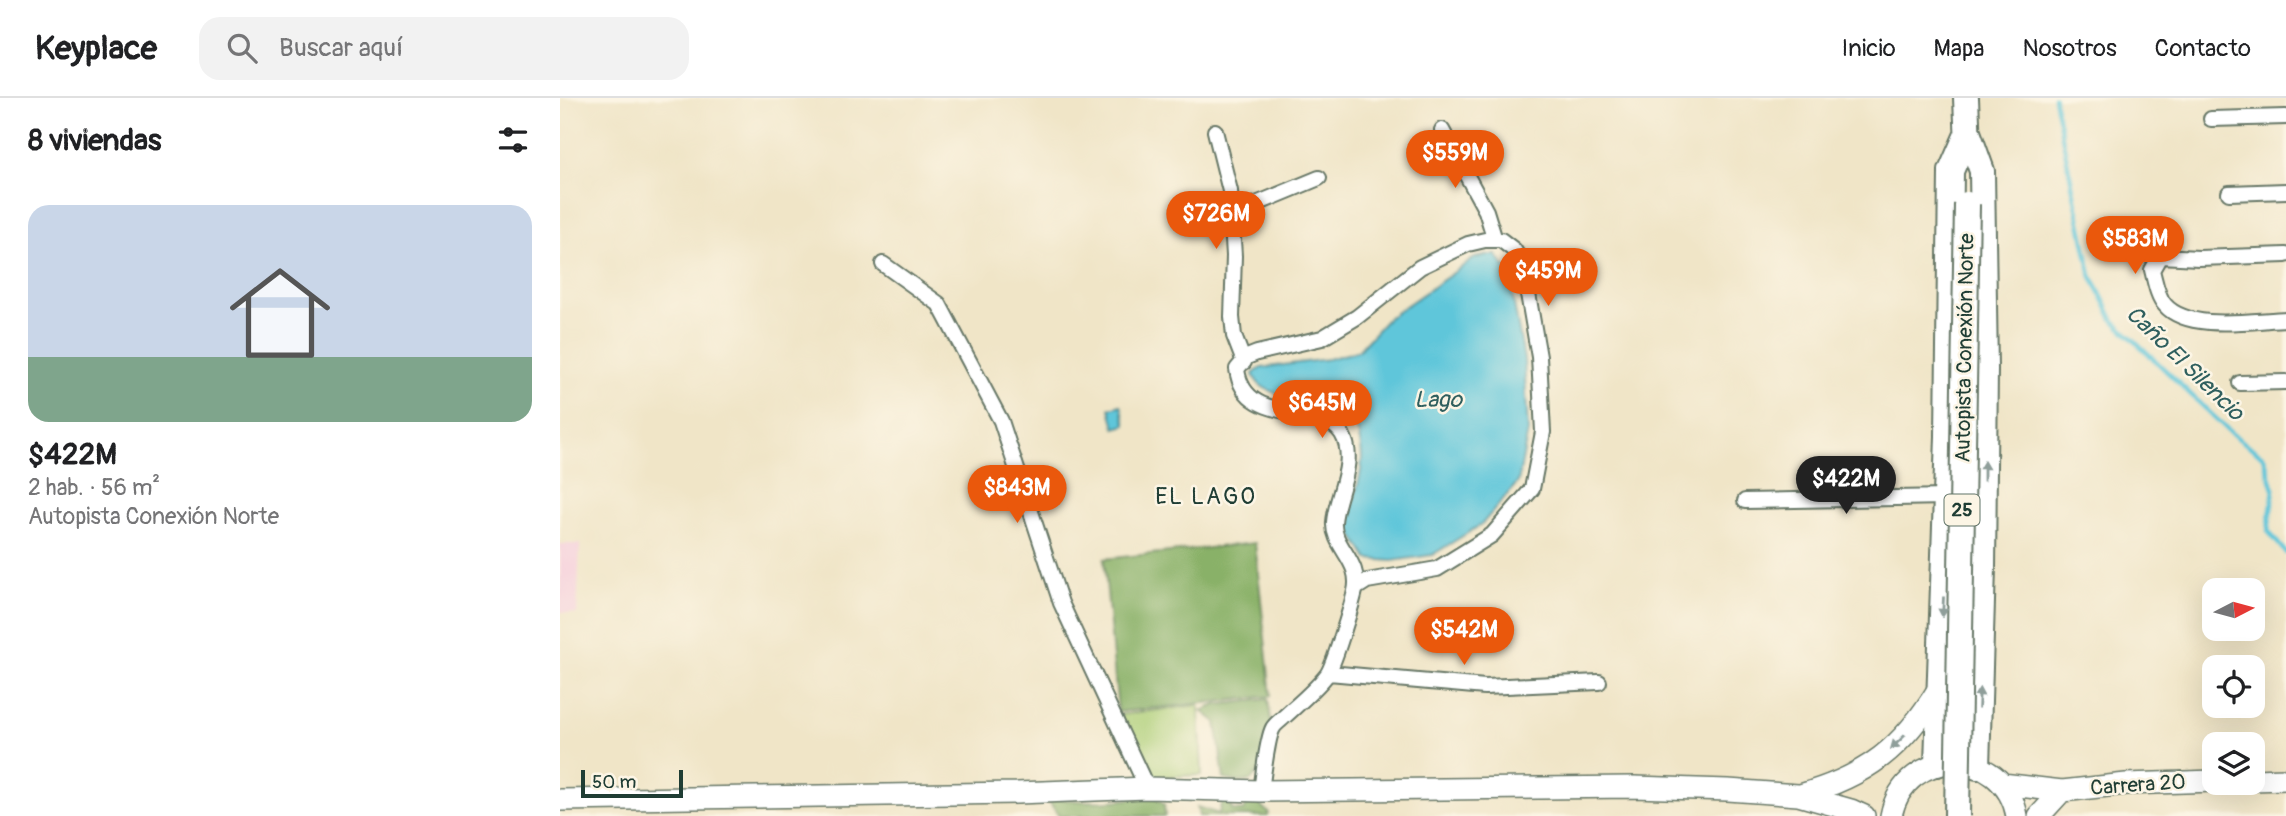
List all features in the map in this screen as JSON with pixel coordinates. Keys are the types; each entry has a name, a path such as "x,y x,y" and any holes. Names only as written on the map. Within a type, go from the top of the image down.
{"highway":[{"name":"25","path":"1966,98 1968,132"},
{"path":"1937,764 1946,496 1951,171 1968,132"},
{"path":"1968,132 1982,171 1985,369 1984,541 1977,766"},
{"name":"Autopista Conexión Norte","path":"1957,816 1968,132"}],"main road":[{"path":"1798,795 1855,775 1881,758 1904,738 1939,688"},
{"path":"560,800 1017,793 1147,788 1261,791 1634,787 1798,795 1858,813 1875,805 1894,806 1910,779 1937,764 1951,762 1977,766 1994,776 2013,801 2017,816"},
{"path":"2265,780 2286,779"},
{"name":"Carrera 20","path":"2002,784 2062,791 2126,784 2202,781"},
{"name":"Carrera 20","path":"2039,816 2062,791"}],"street":[{"path":"2211,119 2286,117"},
{"path":"1215,131 1230,191 1234,256 1231,317 1234,336 1244,362"},
{"path":"1442,131 1486,211 1495,240"},
{"path":"1232,214 1318,178"},
{"path":"2229,193 2286,191"},
{"path":"1261,791 1272,729 1329,673 1356,589 1353,565 1334,533 1340,492 1348,465 1342,435 1332,425 1278,411 1247,395 1239,383 1237,369 1247,357 1322,338 1357,317 1420,267 1468,244 1501,240 1514,250 1523,265 1539,357 1543,432 1532,489 1492,536 1437,569 1367,581 1356,589"},
{"path":"2286,255 2199,258 2160,256 2152,270 2163,303 2173,313 2196,321 2286,319"},
{"path":"883,264 939,304 1001,421 1060,603 1147,788"},
{"path":"2240,383 2286,382"},
{"path":"1745,501 1946,496"},
{"path":"1329,673 1485,687 1599,682"}],"shaded area":[{"path":"560,544 580,544 577,614 560,612"}],"green space":[{"path":"1255,543 1271,696 1118,712 1104,559"},
{"path":"1268,699 1275,755 1250,781 1224,779 1216,722 1202,711 1215,705"},
{"path":"1199,705 1202,775 1149,777 1119,715"},
{"path":"1154,796 1164,804 1165,816 1059,816 1046,797 1100,801"},
{"path":"1252,798 1269,813 1268,816 1199,816 1197,807 1219,814 1222,800 1229,799 1232,810 1243,811"}],"water":[{"name":"Lago","path":"1496,255 1508,271 1524,359 1528,431 1518,482 1482,524 1432,555 1392,561 1368,559 1349,529 1362,458 1356,427 1333,409 1270,391 1259,384 1253,374 1261,368 1328,359 1358,351 1388,318 1475,258"},
{"path":"1121,405 1126,425 1115,428 1110,408"}],"waterway":[{"name":"Caño El Silencio","path":"2054,98 2091,275 2114,321 2231,433 2264,457 2274,489 2268,531 2286,553"}],"district":[{"name":"EL LAGO","path":"1206,496"}]}
